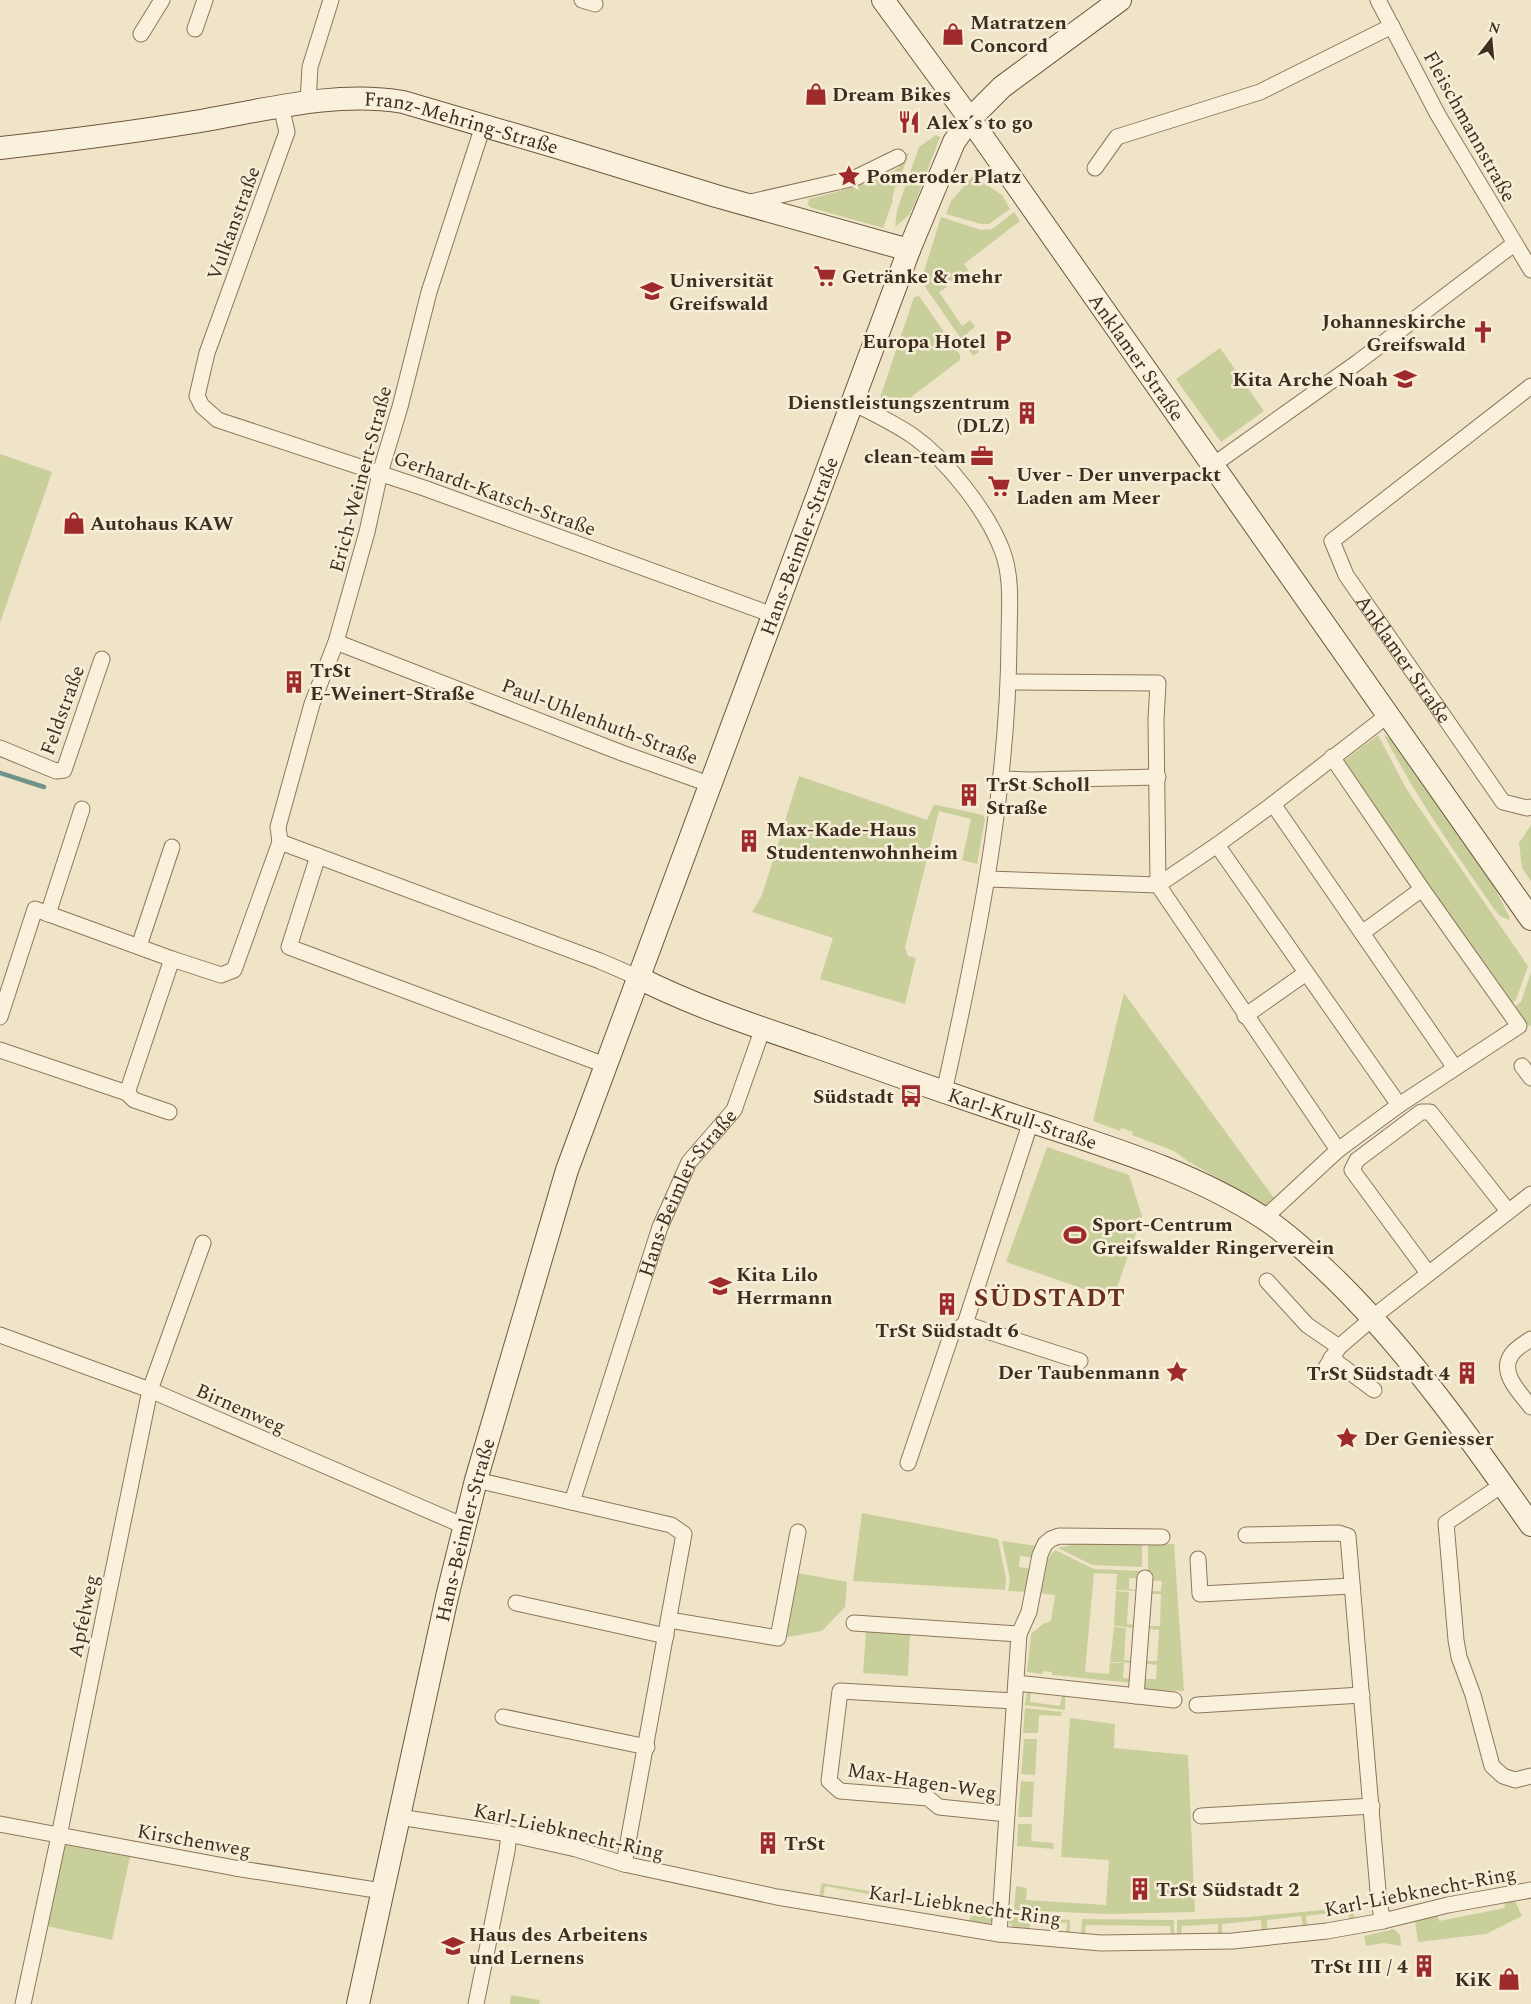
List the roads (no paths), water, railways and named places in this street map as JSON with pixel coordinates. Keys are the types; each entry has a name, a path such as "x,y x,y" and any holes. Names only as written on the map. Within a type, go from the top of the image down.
{"main road":[{"name":"Anklamer Straße","path":"883,0 970,119 1214,465 1531,920"},
{"name":"Hans-Beimler-Straße","path":"358,2004 398,1817 476,1480 567,1170 709,784 910,250 954,142 970,119 1002,87 1108,3"},
{"name":"Franz-Mehring-Straße","path":"0,148 188,123 308,102 378,98 403,102 716,196 910,250"},
{"name":"Karl-Krull-Straße","path":"638,977 661,989 763,1028 944,1092 1133,1154 1172,1170 1266,1220 1316,1261 1374,1318 1453,1417 1531,1526"}],"street":[{"path":"140,34 162,0"},
{"path":"195,29 205,0"},
{"path":"308,102 310,67 331,0"},
{"name":"Fleischmannstraße","path":"1378,0 1438,115 1531,270"},
{"path":"1095,168 1117,137 1260,92 1392,26"},
{"name":"Vulkanstraße","path":"207,353 287,132 281,106"},
{"name":"Erich-Weinert-Straße","path":"48,914 221,975 234,970 280,842 278,827 312,704 336,642 367,532 380,473 400,407 429,292 482,126"},
{"path":"745,203 855,178 898,156"},
{"path":"1214,465 1358,362 1514,244"},
{"name":"Gerhardt-Katsch-Straße","path":"207,353 197,396 202,406 218,420 489,511 773,615"},
{"name":"Anklamer Straße","path":"1531,386 1332,541 1346,575 1503,802 1527,808 1531,807"},
{"path":"853,403 914,437 937,456 977,503 991,526 1003,552 1009,583 1009,682 1000,778 987,878 970,975 944,1092"},
{"name":"Paul-Uhlenhuth-Straße","path":"336,642 622,753 709,784"},
{"name":"Feldstraße","path":"0,748 56,771 64,770 102,659"},
{"path":"1009,682 1158,683 1156,720 1158,885 1245,1016 1338,1150"},
{"path":"987,878 1158,885 1274,804 1332,757 1388,716"},
{"path":"1266,1220 1272,1211 1338,1150 1398,1106 1519,1026 1422,890 1332,757"},
{"path":"1000,778 1031,780 1158,777"},
{"path":"1274,804 1455,1068"},
{"path":"0,1017 35,909 48,914 82,809"},
{"path":"280,842 600,960 638,977"},
{"path":"1217,845 1398,1106"},
{"path":"139,946 172,847"},
{"path":"318,856 289,947 605,1065"},
{"path":"1362,933 1422,890"},
{"path":"127,1093 172,959"},
{"path":"1245,1016 1306,974"},
{"name":"Hans-Beimler-Straße","path":"572,1502 660,1227 689,1162 734,1110 763,1028"},
{"path":"0,1050 127,1093 134,1100 170,1112"},
{"path":"1428,1273 1352,1170 1356,1160 1421,1112 1430,1112 1508,1211"},
{"path":"908,1463 952,1334 965,1324 1031,1121"},
{"path":"1322,1372 1335,1353 1374,1318 1428,1273 1531,1194"},
{"name":"Apfelweg","path":"22,2004 59,1836 150,1390 203,1243"},
{"path":"1267,1281 1307,1325 1374,1390"},
{"path":"965,1324 1080,1361"},
{"name":"Birnenweg","path":"0,1334 150,1390 464,1526"},
{"path":"1531,1339 1512,1354 1507,1365 1510,1379 1531,1407"},
{"path":"476,1480 671,1525 684,1534 624,1864"},
{"path":"1502,1485 1446,1523 1453,1611 1459,1657 1473,1696 1492,1766 1503,1776 1514,1780 1531,1776"},
{"path":"669,1620 778,1638 798,1532"},
{"path":"1246,1535 1345,1534 1348,1536 1382,1921"},
{"name":"Max-Hagen-Weg","path":"999,1934 1019,1634 1029,1612 1040,1554 1045,1544 1051,1538 1059,1536 1162,1537"},
{"path":"1198,1559 1200,1594 1352,1586"},
{"path":"1136,1696 1145,1578"},
{"path":"516,1603 666,1636"},
{"path":"854,1623 1019,1634"},
{"path":"1016,1683 1174,1700"},
{"name":"Max-Hagen-Weg","path":"1007,1814 939,1807 928,1798 840,1790 829,1781 840,1691 1014,1701"},
{"path":"1197,1705 1362,1695"},
{"path":"503,1717 646,1748"},
{"path":"1201,1816 1372,1806"},
{"name":"Karl-Liebknecht-Ring","path":"398,1817 509,1834 576,1849 624,1864 777,1897 999,1934 1101,1943 1234,1941 1327,1931 1382,1921 1448,1904 1531,1890"},
{"name":"Kirschenweg","path":"0,1824 235,1868 382,1891"},
{"path":"476,2004 509,1834"}],"waterway":[{"path":"0,773 44,787"}],"place":[{"name":"Matratzen Concord","path":"953,34"},
{"name":"Dream Bikes","path":"816,94"},
{"name":"Alex´s to go","path":"909,122"},
{"name":"Pomeroder Platz","path":"849,176"},
{"name":"Getränke & mehr","path":"825,276"},
{"name":"Universität Greifswald","path":"652,291"},
{"name":"Johanneskirche Greifswald","path":"1483,332"},
{"name":"Europa Hotel","path":"1003,341"},
{"name":"Kita Arche Noah","path":"1405,379"},
{"name":"Dienstleistungszentrum (DLZ)","path":"1027,413"},
{"name":"clean-team","path":"982,456"},
{"name":"Uver - Der unverpackt Laden am Meer","path":"999,486"},
{"name":"Autohaus KAW","path":"74,523"},
{"name":"TrSt E-Weinert-Straße","path":"294,682"},
{"name":"TrSt Scholl Straße","path":"969,795"},
{"name":"Max-Kade-Haus Studentenwohnheim","path":"749,841"},
{"name":"Südstadt","path":"911,1096"},
{"name":"Sport-Centrum Greifswalder Ringerverein","path":"1075,1235"},
{"name":"Kita Lilo Herrmann","path":"720,1286"},
{"name":"TrSt Südstadt 6","path":"947,1304"},
{"name":"Der Taubenmann","path":"1177,1372"},
{"name":"TrSt Südstadt 4","path":"1467,1373"},
{"name":"Der Geniesser","path":"1347,1438"},
{"name":"TrSt","path":"768,1843"},
{"name":"TrSt Südstadt 2","path":"1140,1889"},
{"name":"Haus des Arbeitens und Lernens","path":"453,1946"},
{"name":"TrSt III / 4","path":"1424,1966"},
{"name":"KiK","path":"1509,1979"}],"district":[{"name":"SÜDSTADT","path":"1050,1297"}]}
